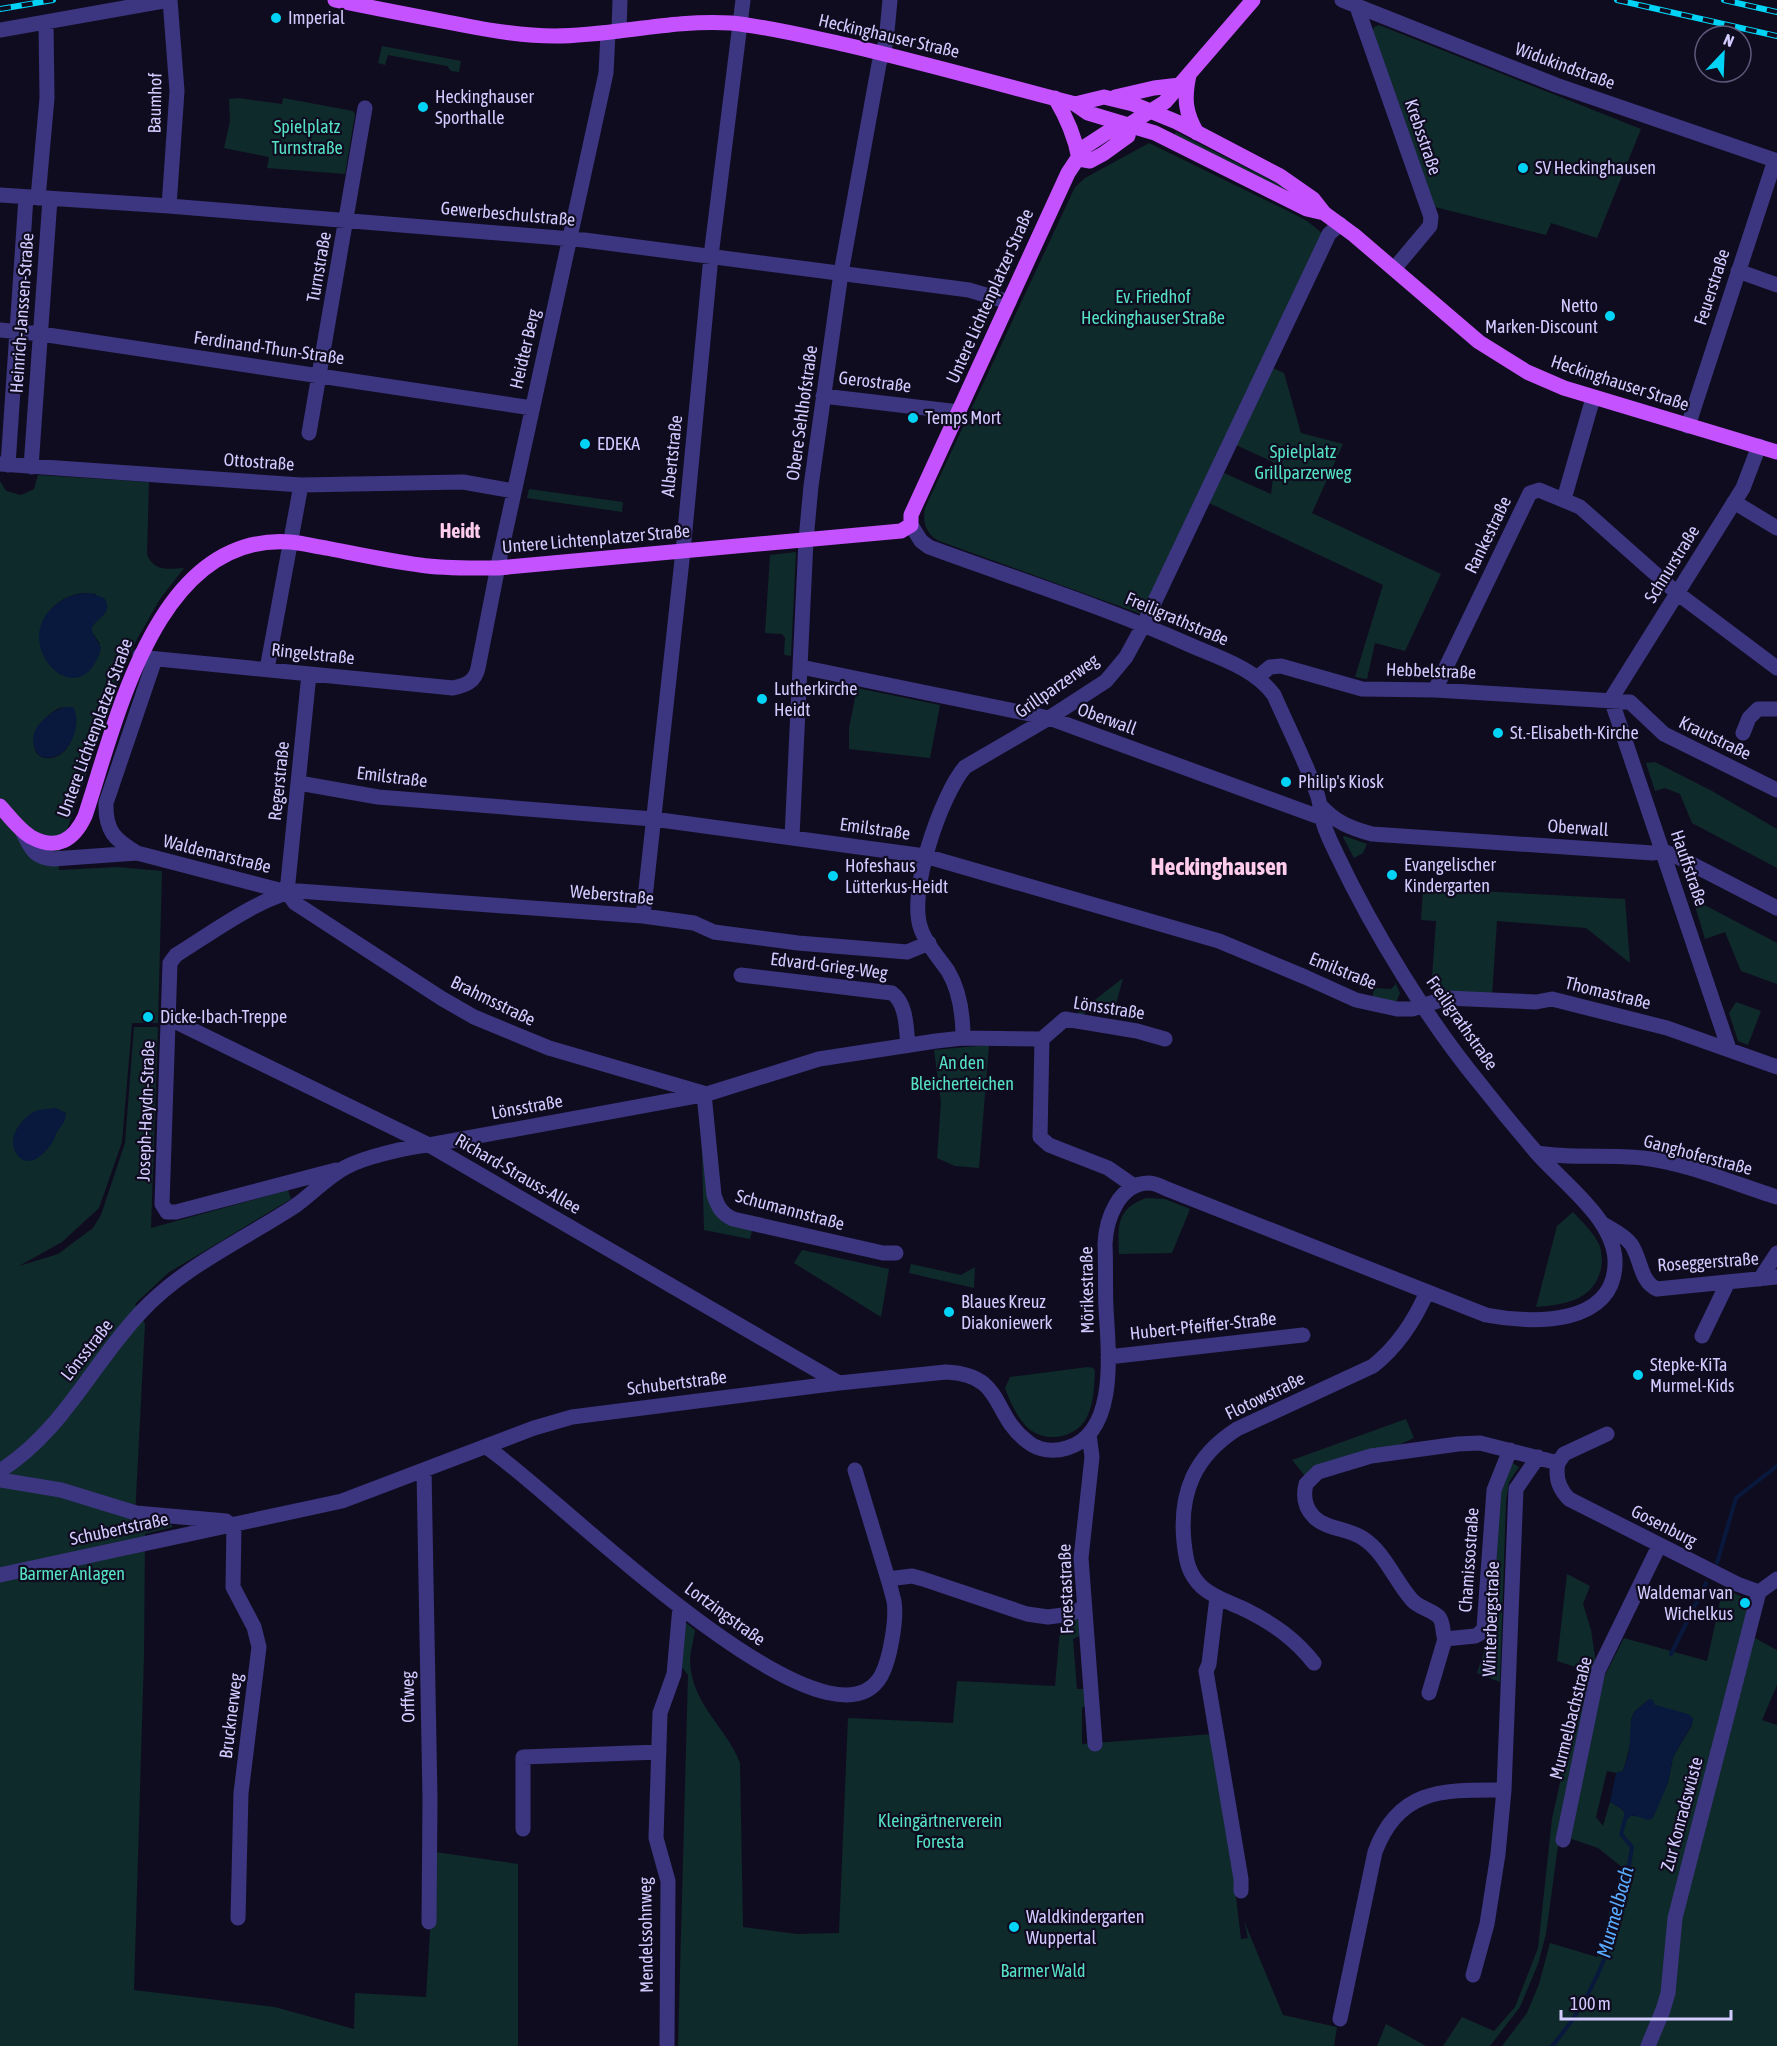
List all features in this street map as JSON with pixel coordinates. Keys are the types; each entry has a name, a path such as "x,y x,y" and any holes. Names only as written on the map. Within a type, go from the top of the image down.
{"main road":[{"name":"Heckinghauser Straße","path":"336,0 518,34 554,36 691,24 741,24 801,35 1076,104 1088,113 1130,124 1162,136 1307,209 1324,213"},
{"path":"1055,98 1074,135 1079,159 1090,161 1110,150 1128,136 1130,124 1165,102 1253,0"},
{"path":"1113,98 1184,80"},
{"path":"1184,80 1187,111 1197,133"},
{"name":"Heckinghauser Straße","path":"1076,104 1104,97 1153,111 1280,176 1313,199 1324,213 1479,342 1542,379 1593,398 1777,452"},
{"name":"Untere Lichtenplatzer Straße","path":"0,806 30,837 54,843 75,835 148,657 156,626 172,603 208,565 241,548 290,542 428,566 498,568 901,531 911,525 911,515 1068,173 1079,159"}],"street":[{"path":"0,30 170,0"},
{"name":"Baumhof","path":"169,206 177,91 170,0"},
{"name":"Heidter Berg","path":"477,673 620,0"},
{"name":"Albertstraße","path":"642,916 683,551 711,256 743,0"},
{"name":"Obere Sehlhofstraße","path":"792,837 806,540 823,396 841,273 879,64 886,42 890,0"},
{"name":"Widukindstraße","path":"1342,0 1556,85 1776,160"},
{"name":"Krebsstraße","path":"1357,7 1431,217 1430,226 1394,269"},
{"name":"Heinrich-Janssen-Straße","path":"4,465 16,331 38,198 47,98 46,23"},
{"name":"Turnstraße","path":"309,433 365,108"},
{"name":"Feuerstraße","path":"1688,426 1776,160"},
{"name":"Gewerbeschulstraße","path":"0,195 169,206 570,239 969,290 1009,302"},
{"name":"Heinrich-Janssen-Straße","path":"31,467 41,334 38,198"},
{"name":"Grillparzerweg","path":"963,1038 963,1018 958,994 950,974 920,928 918,915 925,856 941,810 958,775 965,767 1049,718 1106,681 1126,657 1144,624 1329,234 1340,224"},
{"path":"1738,271 1777,285"},
{"name":"Ferdinand-Thun-Straße","path":"0,330 41,334 532,408"},
{"name":"Gerostraße","path":"823,396 959,412"},
{"path":"1564,500 1593,398"},
{"name":"Schnurstraße","path":"1611,699 1743,488 1759,446"},
{"name":"Ottostraße","path":"4,465 300,485 463,482 514,491"},
{"path":"267,669 300,485"},
{"name":"Rankestraße","path":"1435,690 1530,493 1539,490 1580,507 1677,593 1777,668"},
{"path":"1734,502 1777,528"},
{"name":"Freiligrathstraße","path":"911,525 921,541 929,547 1144,624 1258,677 1274,696 1317,792 1321,812 1354,890 1423,1005 1473,1075 1537,1153 1603,1224 1613,1246 1615,1270 1606,1291 1599,1300 1580,1313 1539,1321 1505,1318 1486,1314 1427,1292 1167,1189 1147,1183 1134,1186"},
{"name":"Ringelstraße","path":"148,657 453,688 469,683 477,673"},
{"name":"Waldemarstraße","path":"137,854 112,833 105,819 106,803 148,657"},
{"name":"Hebbelstraße","path":"1258,677 1270,667 1281,666 1362,689 1435,690 1611,699"},
{"name":"Oberwall","path":"801,667 1049,718 1321,812 1342,824 1372,834 1653,853 1663,851"},
{"name":"Regerstraße","path":"287,892 309,674"},
{"name":"Krautstraße","path":"1611,699 1630,702 1664,734 1777,790"},
{"name":"Hauffstraße","path":"1611,699 1729,1049"},
{"path":"1743,733 1749,718 1758,709 1777,709"},
{"name":"Emilstraße","path":"299,783 378,797 653,819 925,856 1219,941 1305,976 1356,1000 1397,1009 1412,1009 1423,1005"},
{"name":"Waldemarstraße","path":"21,829 34,853 43,858 54,860 137,854 287,892"},
{"path":"1663,851 1777,908"},
{"name":"Weberstraße","path":"287,892 642,916 694,924 714,932 808,944 907,952 929,943"},
{"name":"Joseph-Haydn-Straße","path":"287,892 267,900 176,955 170,963 162,1204 167,1212 176,1212 345,1168"},
{"name":"Brahmsstraße","path":"287,892 295,903 474,1017 549,1048 706,1094"},
{"name":"Edvard-Grieg-Weg","path":"741,975 892,993 899,998 903,1006 908,1045"},
{"name":"Thomastraße","path":"1423,1005 1447,998 1536,1002 1552,999 1657,1026 1777,1067"},
{"name":"Richard-Strauss-Allee","path":"168,1018 429,1145 839,1383"},
{"name":"Lönsstraße","path":"0,1471 18,1459 48,1432 140,1312 167,1286 296,1205 345,1168 409,1147 706,1094 819,1059 963,1038 1042,1039 1065,1019 1137,1030 1166,1039"},
{"path":"1042,1039 1040,1137 1049,1145 1108,1168 1134,1186"},
{"name":"Schumannstraße","path":"706,1094 714,1195 717,1206 724,1215 821,1239 896,1254"},
{"name":"Ganghoferstraße","path":"1537,1153 1556,1156 1646,1158 1777,1197"},
{"name":"Mörikestraße","path":"1089,1434 1099,1416 1106,1393 1108,1357 1105,1230 1115,1206 1134,1186"},
{"name":"Roseggerstraße","path":"1603,1224 1626,1239 1632,1246 1647,1284 1657,1289 1777,1277"},
{"path":"1760,1279 1777,1253"},
{"path":"1702,1336 1728,1282"},
{"name":"Flotowstraße","path":"1314,1663 1285,1632 1217,1597 1196,1580 1188,1570 1186,1557 1183,1529 1184,1502 1192,1476 1223,1438 1237,1429 1373,1366 1387,1355 1402,1338 1427,1292"},
{"name":"Hubert-Pfeiffer-Straße","path":"1108,1357 1303,1335"},
{"name":"Schubertstraße","path":"0,1575 342,1501 534,1428 572,1417 839,1383 946,1372 962,1373 978,1378 988,1387 1006,1415 1029,1443 1041,1449 1065,1449 1075,1445 1089,1434"},
{"name":"Forestastraße","path":"1089,1434 1092,1457 1081,1558 1095,1744"},
{"path":"1558,1463 1564,1454 1607,1434"},
{"name":"Chamissostraße","path":"1510,1450 1494,1491 1484,1628 1475,1636 1445,1639 1438,1616 1414,1602 1373,1545 1363,1537 1345,1529 1323,1524 1309,1511 1305,1500 1306,1484 1318,1472 1371,1456 1480,1443 1510,1450 1538,1457 1558,1463"},
{"name":"Lortzingstraße","path":"486,1447 726,1642 799,1684 842,1696 856,1695 868,1690 878,1681 885,1668 894,1617 894,1602 888,1579 855,1470"},
{"name":"Winterbergstraße","path":"1473,1975 1487,1924 1504,1790 1516,1489 1538,1457"},
{"name":"Gosenburg","path":"1558,1463 1556,1472 1558,1481 1562,1492 1569,1499 1659,1546 1737,1584 1759,1592"},
{"name":"Orffweg","path":"424,1470 430,1799 429,1922"},
{"name":"Schubertstraße","path":"0,1480 61,1490 136,1513 240,1523"},
{"name":"Brucknerweg","path":"238,1918 241,1793 259,1647 254,1627 233,1587 240,1523"},
{"name":"Murmelbachstraße","path":"1563,1840 1598,1671 1659,1546"},
{"path":"888,1579 912,1576 923,1578 1038,1616 1071,1614 1084,1607"},
{"path":"1759,1592 1777,1579"},
{"name":"Zur Konradswüste","path":"1648,2046 1668,1993 1675,1918 1759,1592"},
{"path":"1217,1597 1209,1664 1206,1671 1241,1880 1240,1891"},
{"name":"Mendelssohnweg","path":"667,2046 668,1881 656,1838 660,1713 674,1674 680,1606"},
{"path":"1429,1693 1445,1639"},
{"path":"523,1829 523,1757 659,1752"},
{"path":"1340,2019 1375,1852 1390,1823 1418,1800 1441,1791 1504,1790"}],"green space":[{"name":"SV Heckinghausen","path":"1379,25 1641,129 1597,238 1551,223 1546,235 1435,207 1373,31 1374,27"},
{"path":"382,46 461,61 459,72 451,71 447,66 388,55 385,65 378,63"},
{"name":"Spielplatz Turnstraße","path":"238,98 282,104 283,98 353,111 355,114 345,174 267,168 269,157 224,148 230,121 229,99"},
{"path":"1176,132 1286,188 1284,192 1174,136"},
{"name":"Ev. Friedhof Heckinghauser Straße","path":"1149,143 1286,210 1307,221 1322,233 1141,614 939,541 928,531 924,518 925,508 1075,187 1085,178"},
{"name":"Spielplatz Grillparzerweg","path":"1273,368 1284,373 1301,433 1343,444 1312,513 1441,574 1405,651 1375,643 1367,679 1355,677 1383,585 1209,503 1224,473 1271,494 1275,463 1236,445"},
{"name":"Barmer Anlagen","path":"38,475 149,482 147,554 153,564 158,567 184,568 160,599 136,641 114,693 58,856 59,870 117,867 162,871 158,1023 132,1023 122,1142 99,1208 62,1242 19,1266 58,1254 93,1228 101,1215 125,1143 134,1027 158,1027 151,1228 288,1190 291,1199 168,1273 135,1304 145,1324 135,1516 170,1523 173,1527 145,1534 144,1655 134,1990 275,2007 354,2029 355,1993 426,1997 435,1852 518,1864 518,2046 0,2046 0,481 6,491 21,495 34,489","holes":["82,593 96,594 95,622 92,632 100,644 61,675 44,651 43,626 47,615 55,605","62,707 76,718 71,742 56,757 42,757 36,753 35,737 48,716"]},
{"path":"529,489 623,502 622,512 527,498"},
{"path":"796,552 791,656 784,653 785,638 782,634 765,633 770,555"},
{"path":"857,688 940,705 930,758 849,749 849,728"},
{"path":"1655,762 1712,791 1777,829 1777,868 1692,823 1680,794 1665,788 1655,791 1646,763"},
{"path":"1344,836 1367,844 1363,853 1354,858"},
{"path":"1423,888 1625,899 1630,963 1586,928 1497,921 1492,996 1431,991 1436,921 1421,920"},
{"path":"1693,899 1777,943 1777,984 1741,971 1725,932 1705,939"},
{"path":"1123,978 1114,1012 1086,1008 1084,1017 1074,1016"},
{"path":"1395,982 1400,993 1396,1003 1372,1000 1374,988 1391,989"},
{"path":"1736,1002 1761,1011 1748,1045 1738,1041 1729,1013"},
{"name":"An den Bleicherteichen","path":"989,1045 979,1168 955,1166 937,1158 941,1102 934,1050"},
{"path":"701,1119 708,1196 752,1231 750,1239 704,1230"},
{"path":"1146,1198 1165,1199 1190,1209 1172,1253 1119,1254 1119,1227 1124,1213 1136,1202"},
{"path":"1573,1212 1591,1231 1599,1244 1602,1258 1600,1272 1590,1289 1575,1300 1536,1307 1557,1226"},
{"path":"802,1250 889,1269 881,1317 794,1263"},
{"path":"911,1264 961,1275 975,1267 974,1288 909,1273"},
{"path":"1088,1367 1095,1371 1092,1400 1087,1417 1076,1430 1060,1436 1043,1436 1024,1424 1014,1409 1005,1388 1010,1377"},
{"path":"1406,1419 1414,1438 1390,1449 1305,1476 1292,1460"},
{"path":"1511,1462 1519,1467 1509,1482 1506,1501 1500,1682 1477,1673 1485,1649 1497,1497"},
{"path":"1567,1574 1590,1586 1583,1604 1591,1630 1596,1664 1560,1831 1546,1934 1538,1964 1520,2007 1490,2046 1443,2046 1462,2017 1494,2031 1515,2007 1538,1948 1552,1819 1585,1670 1557,1661"},
{"path":"1723,1588 1749,1600 1753,1637 1777,1650 1777,1685 1762,1720 1777,1725 1777,2046 1502,2046 1527,2013 1539,1984 1550,1943 1597,1957 1622,1867 1598,1848 1566,1837 1605,1675 1624,1638 1707,1661","holes":["1645,1703 1693,1718 1692,1725 1673,1757 1668,1783 1648,1820 1639,1816 1629,1816 1610,1802 1603,1826 1596,1817 1607,1771 1616,1773 1623,1771 1631,1742 1631,1720 1634,1712"]},
{"path":"1061,1619 1077,1619 1081,1623 1083,1634 1073,1639 1077,1689 1088,1689 1089,1704 1082,1708 1082,1744 1213,1734 1241,1939 1248,1938 1244,1921 1283,2015 1337,2027 1334,2046 678,2046 688,1675 680,1665 682,1620 695,1630 690,1662 697,1691 740,1763 743,1927 797,1934 839,1933 848,1718 953,1723 957,1681 1055,1686"},
{"path":"1386,2024 1426,2046 1377,2046"}],"water":[{"path":"90,593 104,598 107,603 106,611 92,627 92,632 101,648 92,668 79,677 66,677 54,669 44,657 39,641 41,624 60,601 74,595"},
{"path":"66,707 73,707 76,715 75,733 71,742 58,755 50,758 40,756 33,741 34,733 50,714"},
{"path":"56,1108 66,1113 63,1124 48,1149 31,1161 20,1158 15,1151 13,1139 22,1121 38,1110"},
{"path":"1649,1699 1653,1700 1655,1705 1688,1714 1693,1718 1692,1724 1673,1757 1668,1783 1653,1818 1648,1820 1632,1815 1626,1820 1623,1810 1610,1802 1616,1773 1623,1771 1629,1752 1631,1721 1634,1712"}],"waterway":[{"name":"Murmelbach","path":"1717,1563 1736,1498 1777,1466"},
{"name":"Murmelbach","path":"1671,1654 1706,1583"},
{"name":"Murmelbach","path":"1552,2046 1584,2001 1607,1952 1622,1901 1632,1847 1621,1834 1626,1816"}],"railway":[{"path":"0,9 53,0"},
{"path":"1617,0 1777,36"},
{"path":"1724,0 1777,12"}],"place":[{"name":"Imperial","path":"276,18"},
{"name":"Heckinghauser Sporthalle","path":"423,107"},
{"name":"SV Heckinghausen","path":"1523,168"},
{"name":"Netto Marken-Discount","path":"1610,316"},
{"name":"Temps Mort","path":"913,418"},
{"name":"EDEKA","path":"585,444"},
{"name":"Lutherkirche Heidt","path":"762,699"},
{"name":"St.-Elisabeth-Kirche","path":"1498,733"},
{"name":"Philip's Kiosk","path":"1286,782"},
{"name":"Evangelischer Kindergarten","path":"1392,875"},
{"name":"Hofeshaus Lütterkus-Heidt","path":"833,876"},
{"name":"Dicke-Ibach-Treppe","path":"148,1017"},
{"name":"Blaues Kreuz Diakoniewerk","path":"949,1312"},
{"name":"Stepke-KiTa Murmel-Kids","path":"1638,1375"},
{"name":"Waldemar van Wichelkus","path":"1745,1603"},
{"name":"Waldkindergarten Wuppertal","path":"1014,1927"}],"district":[{"name":"Heidt","path":"460,531"},
{"name":"Heckinghausen","path":"1219,867"}],"park label":[{"name":"Kleingärtnerverein Foresta","path":"940,1831"},
{"name":"Barmer Wald","path":"1043,1971"}]}
